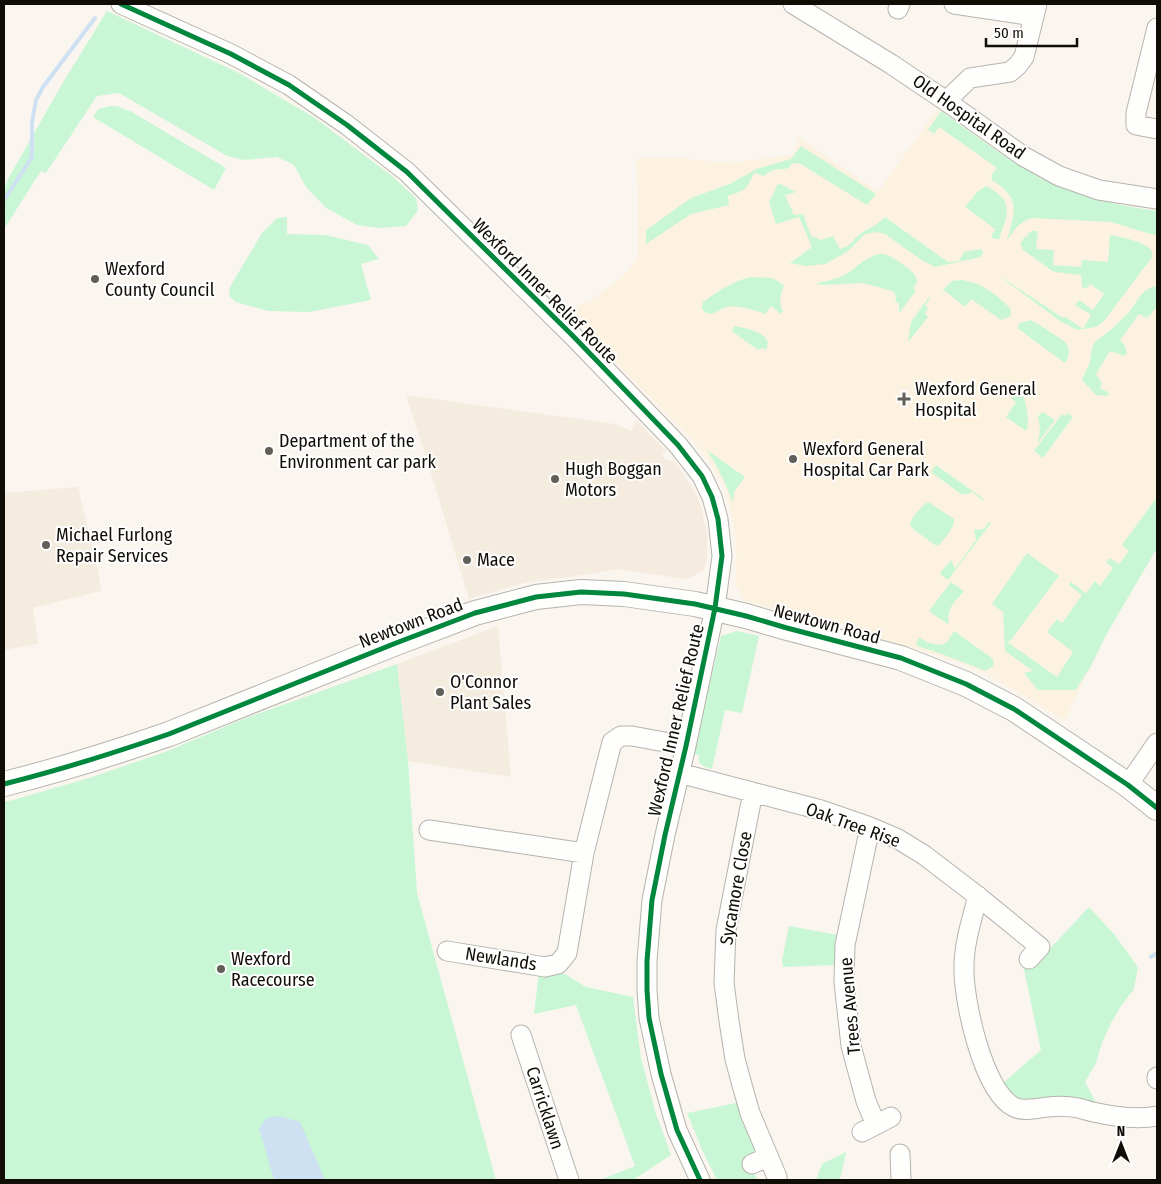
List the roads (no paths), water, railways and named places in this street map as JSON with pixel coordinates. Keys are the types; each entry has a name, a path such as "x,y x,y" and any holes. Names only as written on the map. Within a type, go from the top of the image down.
{"main road":[{"name":"Newtown Road","path":"4,784 50,772 160,737 475,613 536,597 580,592 624,594 686,602 715,608 901,658 966,684 1014,709 1128,785 1157,808"}],"street":[{"name":"Wexford Inner Relief Route","path":"121,4 231,54 289,85 348,125 406,172 573,336 678,445 702,476 712,497 718,519 722,556 715,608 686,746 664,835 652,900 647,961 649,1018 661,1074 677,1130 700,1180"},
{"name":"Old Hospital Road","path":"793,4 891,64 1023,156 1059,176 1099,190 1157,199"},
{"path":"946,101 970,78 1010,72 1018,65 1024,57 1035,10 954,4"},
{"path":"1157,28 1136,113 1136,125 1157,129"},
{"name":"Newlands","path":"447,951 545,967 558,964 567,953 584,853 612,742 621,736 632,736 686,746"},
{"path":"1128,785 1157,743"},
{"name":"Oak Tree Rise","path":"679,773 821,810 870,827 903,842 924,855 978,896 1040,947 1029,959"},
{"name":"Sycamore Close","path":"753,792 726,930 724,984 735,1059 750,1113 760,1161 777,1178"},
{"name":"Trees Avenue","path":"870,827 845,945 844,982 851,1046 866,1101 877,1124"},
{"path":"429,830 584,853"},
{"path":"978,896 969,929 965,954 965,984 978,1047 987,1071 1004,1100 1015,1108 1030,1110 1060,1106 1120,1117 1157,1116"},
{"name":"Carricklawn","path":"521,1035 569,1180"},
{"path":"900,1154 902,1180"}],"water":[{"path":"279,1116 300,1122 325,1180 274,1180 259,1128 267,1118"}],"waterway":[{"path":"4,200 32,157 32,123 36,100 43,87 95,18"},
{"path":"1151,957 1157,953"}],"place":[{"name":"Wexford County Council","path":"95,279"},
{"name":"Wexford General Hospital","path":"904,399"},
{"name":"Department of the Environment car park","path":"269,451"},
{"name":"Wexford General Hospital Car Park","path":"793,459"},
{"name":"Hugh Boggan Motors","path":"555,479"},
{"name":"Michael Furlong Repair Services","path":"46,545"},
{"name":"Mace","path":"467,560"},
{"name":"O'Connor Plant Sales","path":"440,692"},
{"name":"Wexford Racecourse","path":"221,969"}]}
